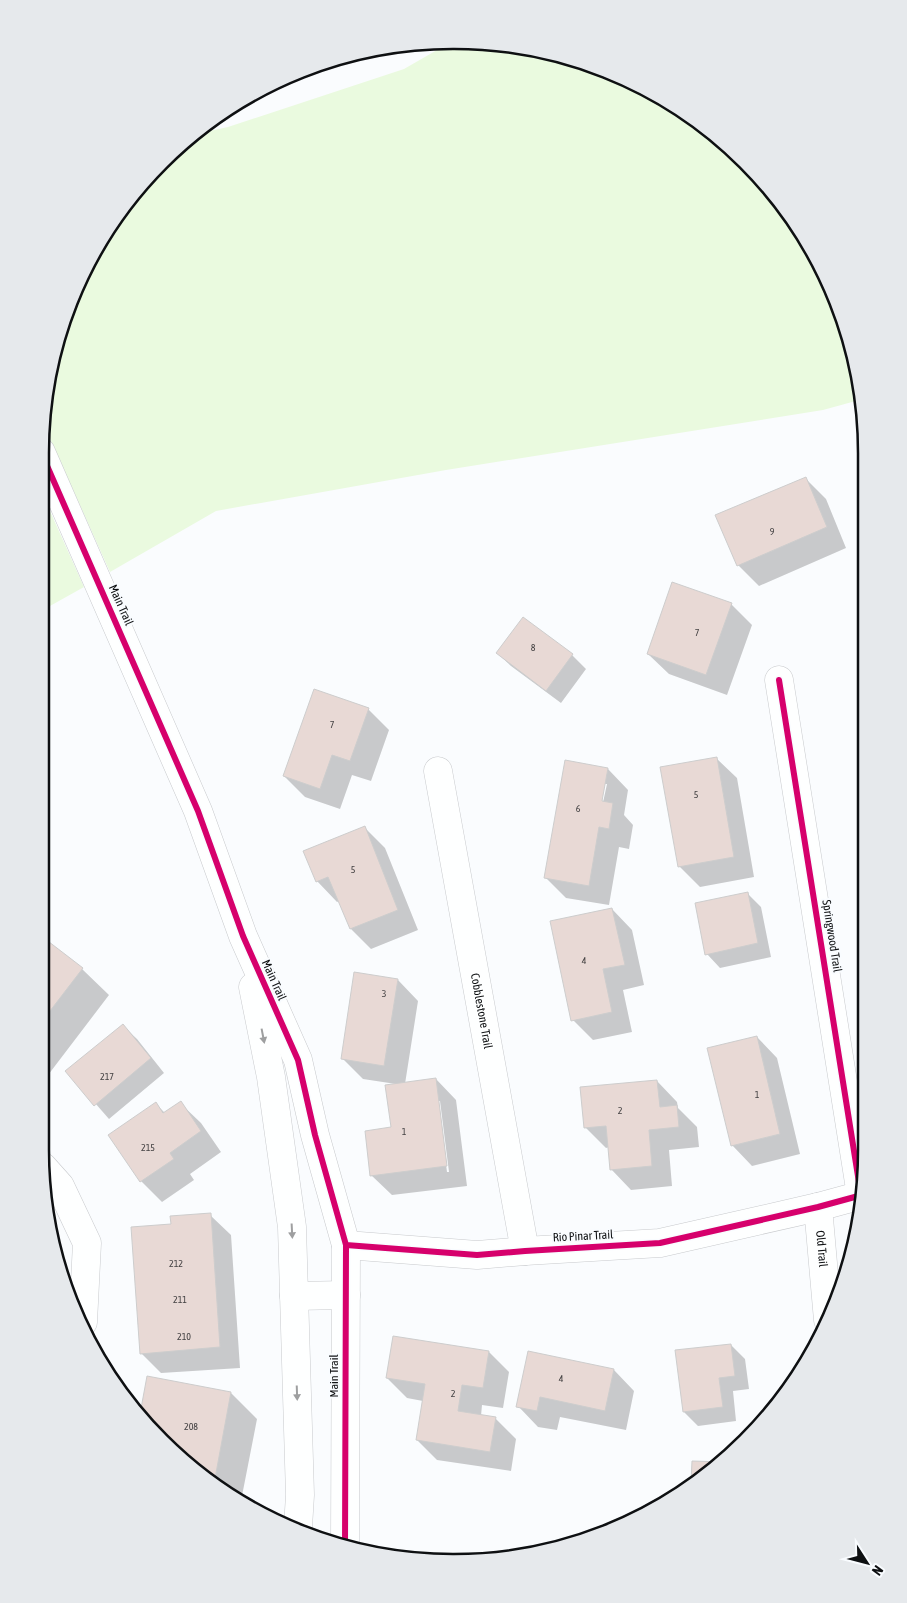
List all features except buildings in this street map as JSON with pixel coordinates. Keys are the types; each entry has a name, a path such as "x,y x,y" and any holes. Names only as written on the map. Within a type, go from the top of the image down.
{"street":[{"name":"Main Trail","path":"49,470 198,811 242,936 298,1060 328,1183 346,1245 345,1539"},
{"name":"Springwood Trail","path":"779,680 857,1166"},
{"name":"Cobblestone Trail","path":"438,771 525,1250"},
{"name":"Main Trail","path":"242,936 271,1077 292,1227 300,1495 298,1523"},
{"path":"50,1175 60,1186 87,1243 83,1313"},
{"path":"287,1190 328,1183"},
{"name":"Rio Pinar Trail","path":"346,1245 477,1255 525,1250 660,1244 855,1197"},
{"name":"Old Trail","path":"818,1207 827,1305"},
{"path":"294,1296 346,1295"}],"green space":[{"path":"438,50 506,52 532,57 584,70 633,90 700,132 740,167 758,187 775,207 804,251 817,274 837,323 855,401 823,410 446,470 216,511 110,572 50,438 52,401 70,323 90,274 103,251 132,207 149,187 167,167 208,131 228,127 404,69"},
{"path":"49,509 84,587 49,607"}],"cycle path":[{"path":"49,470 198,811 243,936 298,1060 315,1135 346,1245 345,1539"},
{"path":"779,680 857,1171"},
{"path":"346,1245 477,1255 660,1243 855,1197"}]}
